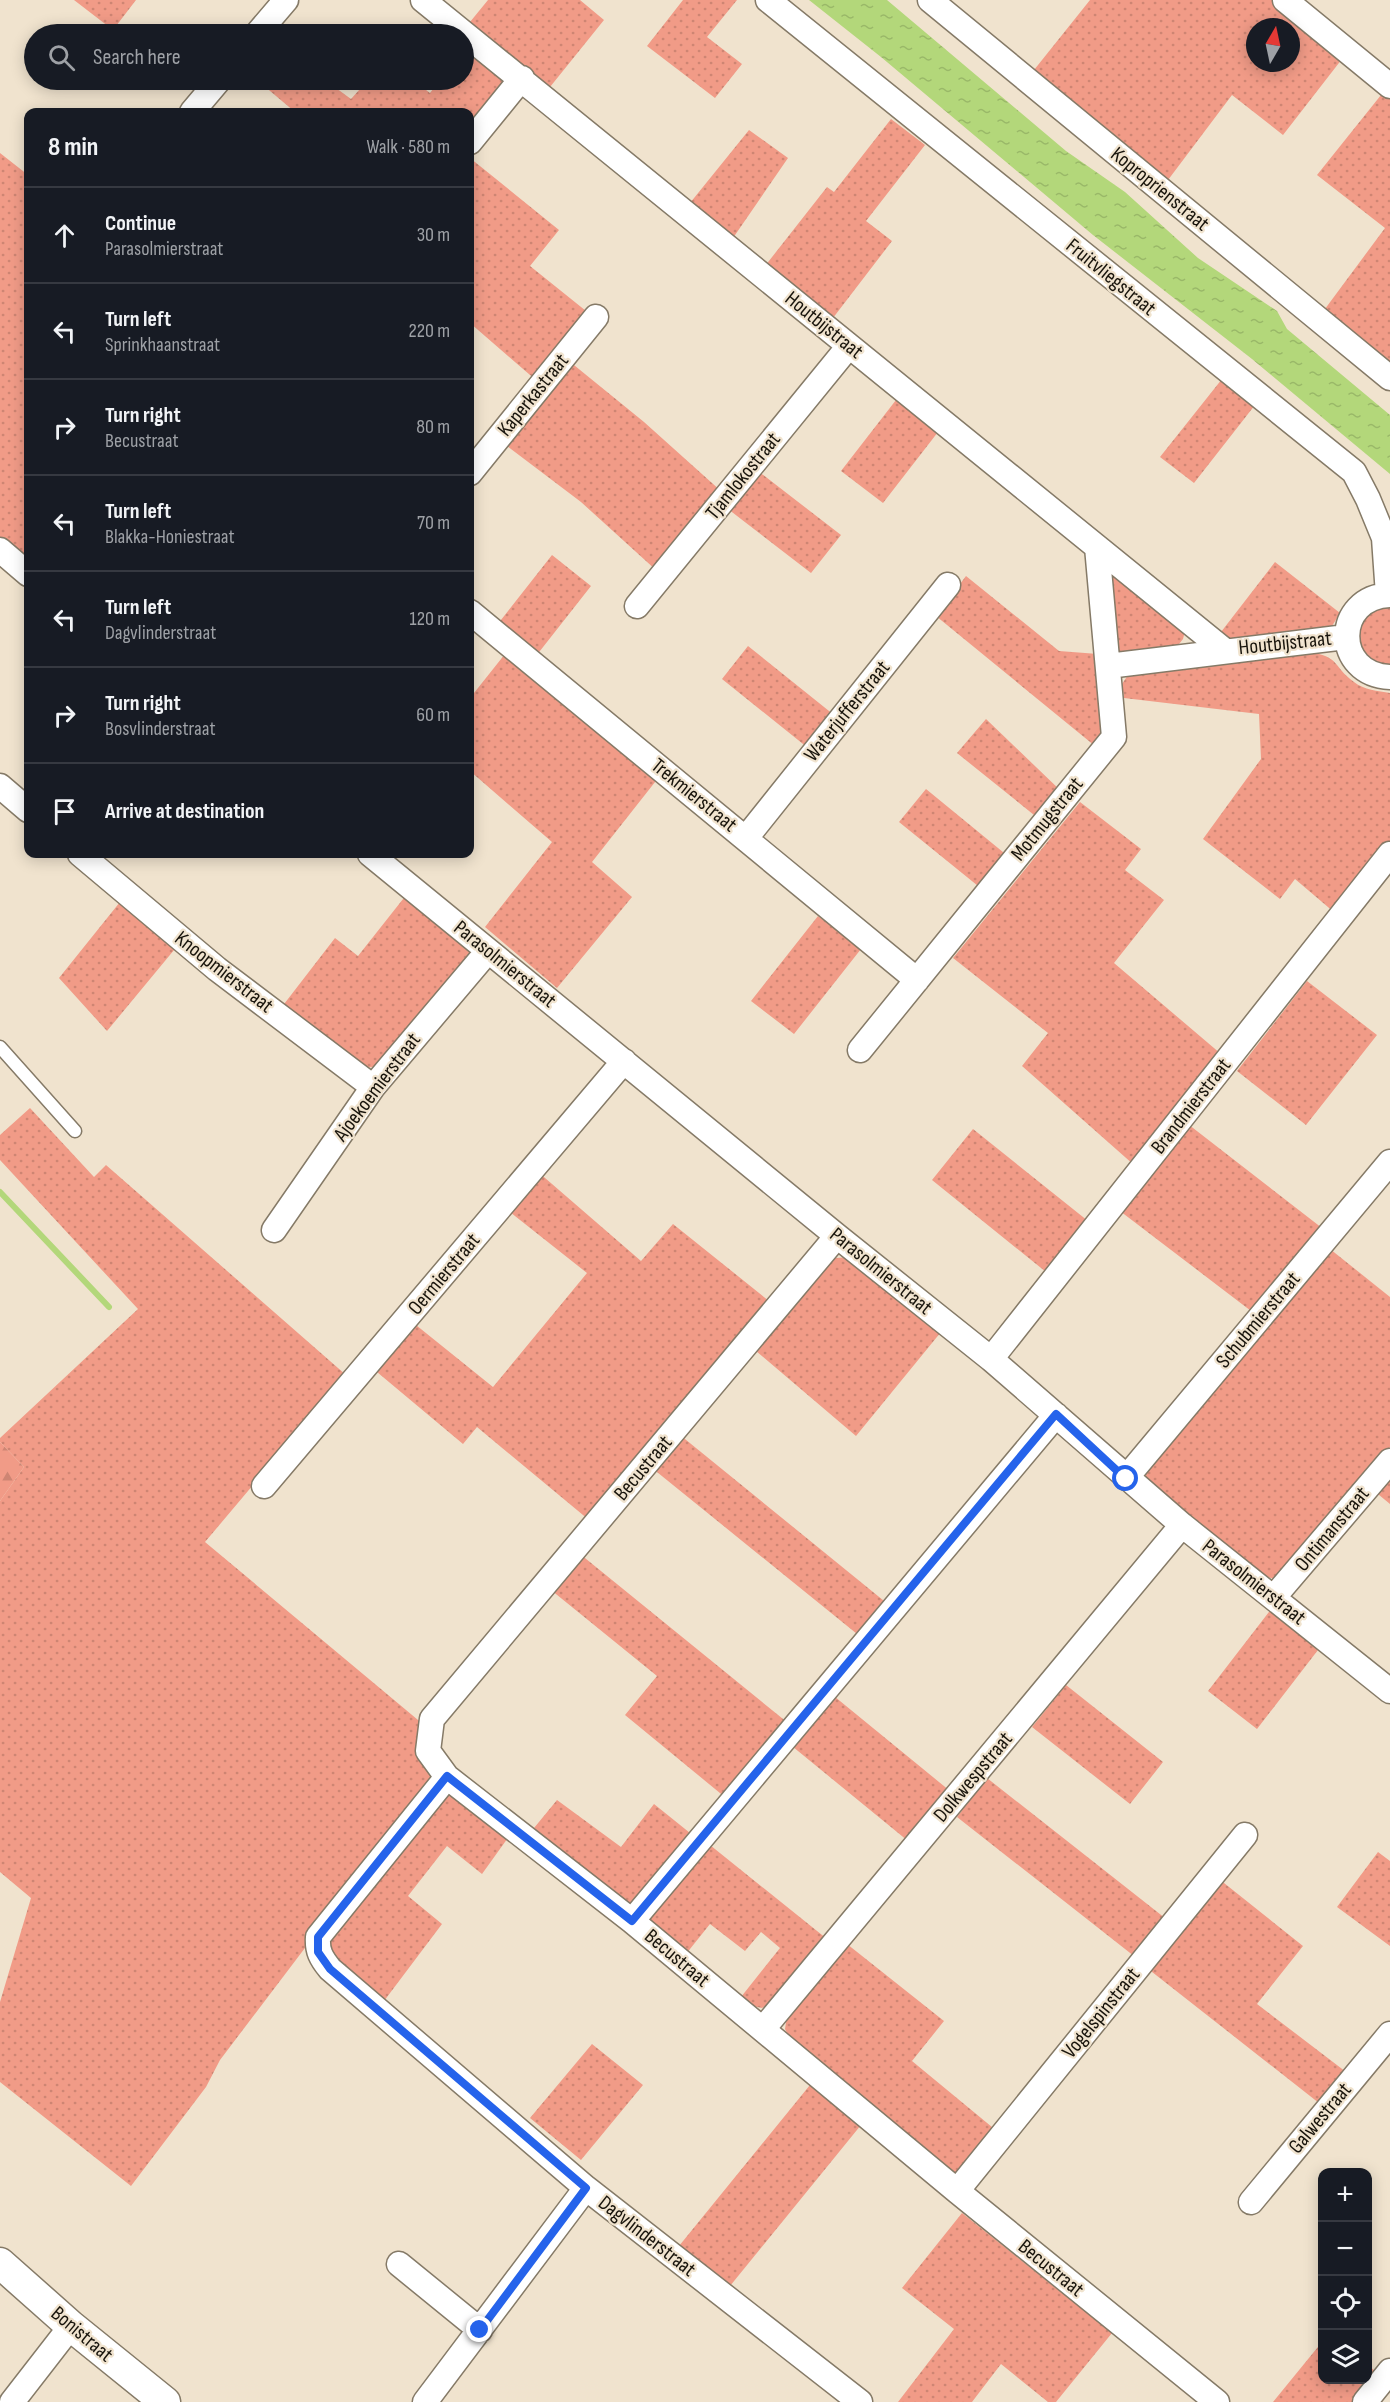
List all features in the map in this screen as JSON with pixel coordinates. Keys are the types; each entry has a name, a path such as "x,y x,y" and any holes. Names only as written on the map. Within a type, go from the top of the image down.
{"street":[{"path":"266,24 286,0"},
{"name":"Houtbijstraat","path":"423,0 453,24"},
{"name":"Fruitvliegstraat","path":"768,0 1353,472 1368,499 1384,538 1389,595"},
{"name":"Koproprienstraat","path":"930,0 1390,378"},
{"path":"1285,0 1390,86"},
{"name":"Houtbijstraat","path":"474,40 1224,650"},
{"path":"474,137 522,78"},
{"path":"195,108 211,90"},
{"name":"Kaperkastraat","path":"474,467 596,317"},
{"name":"Tjamlokostraat","path":"637,606 849,346"},
{"name":"Motmugstraat","path":"860,1050 1114,737 1097,547"},
{"path":"0,550 24,571"},
{"name":"Waterjufferstraat","path":"746,838 948,585"},
{"path":"1389,595 1367,600 1359,607 1352,616 1346,637 1349,650 1356,663 1367,671 1390,677"},
{"name":"Trekmierstraat","path":"474,615 917,980"},
{"name":"Houtbijstraat","path":"1108,666 1224,650 1346,637"},
{"path":"0,786 24,801"},
{"name":"Brandmierstraat","path":"992,1359 1390,854"},
{"name":"Knoopmierstraat","path":"85,858 217,969 373,1087"},
{"name":"Parasolmierstraat","path":"375,858 837,1236 992,1359 1126,1479 1390,1691"},
{"name":"Ajoekoemierstraat","path":"274,1230 373,1087 488,951"},
{"name":"Oermierstraat","path":"264,1486 624,1061"},
{"name":"Schubmierstraat","path":"1126,1479 1390,1162"},
{"name":"Becustraat","path":"837,1236 432,1719 428,1751 447,1776 632,1921 957,2191 1217,2402"},
{"path":"632,1921 1056,1414"},
{"name":"Ontimanstraat","path":"1274,1598 1390,1461"},
{"name":"Dolkwespstraat","path":"763,2030 1182,1525"},
{"name":"Dagvlinderstraat","path":"447,1776 318,1937 318,1952 330,1969 586,2188 860,2402"},
{"name":"Vogelspinstraat","path":"957,2191 1245,1835"},
{"name":"Galwestraat","path":"1251,2202 1390,2034"},
{"path":"425,2402 586,2188"},
{"name":"Bonistraat","path":"0,2264 71,2326 165,2402"},
{"path":"399,2264 480,2330"},
{"path":"12,2402 71,2326"},
{"path":"1365,2402 1390,2370"}],"lane":[{"path":"0,1047 75,1131"}],"green space":[{"path":"74,0 136,0 118,24 105,24"},
{"path":"488,0 580,0 604,20 550,87 470,22"},
{"path":"683,0 737,0 707,37 742,64 715,98 647,46"},
{"path":"1090,0 1286,0 1349,50 1283,135 1232,95 1165,184 1030,75"},
{"path":"474,52 505,81 474,129 474,108 290,108 269,90 339,90 351,99 359,90 426,90 430,93 432,90 474,90"},
{"path":"1385,90 1390,94 1390,367 1322,313 1385,228 1317,175"},
{"path":"891,119 925,145 866,221 892,241 833,318 765,266 827,187 834,192"},
{"path":"749,130 788,158 733,238 690,203"},
{"path":"0,153 24,172 24,561 0,540"},
{"path":"474,161 559,230 530,266 591,315 537,381 474,326"},
{"path":"569,361 644,422 722,492 657,571 581,502 503,443"},
{"path":"1222,379 1255,405 1194,483 1160,457"},
{"path":"896,400 938,432 883,503 841,471"},
{"path":"758,471 841,535 811,573 728,509"},
{"path":"552,555 591,586 536,656 497,625"},
{"path":"1275,562 1340,613 1329,631 1231,640 1221,632"},
{"path":"1109,568 1185,631 1183,639 1175,649 1126,654 1119,651 1115,644"},
{"path":"966,576 1059,651 1098,654 1104,735 1095,746 936,616"},
{"path":"1390,606 1390,668 1367,656 1361,646 1359,636 1361,626 1367,617 1376,610"},
{"path":"748,646 834,715 808,748 722,679"},
{"path":"1309,652 1332,659 1358,685 1390,693 1390,842 1335,913 1295,879 1280,899 1203,839 1261,759 1259,714 1124,698 1122,684 1128,675"},
{"path":"505,654 659,777 592,862 632,897 557,988 485,927 552,842 474,774 474,693"},
{"path":"986,719 1061,791 1039,819 957,753"},
{"path":"926,789 1009,857 983,890 899,822"},
{"path":"1080,802 1141,849 1125,870 1164,900 1114,963 1221,1054 1134,1165 1022,1066 1048,1033 953,958"},
{"path":"407,894 471,952 470,960 378,1066 366,1068 281,1008 335,938 358,956"},
{"path":"120,902 179,944 107,1031 59,978"},
{"path":"818,916 861,949 794,1034 751,1001"},
{"path":"1307,981 1377,1035 1306,1125 1237,1071"},
{"path":"30,1108 94,1177 106,1165 346,1375 205,1542 424,1725 436,1775 220,2060 206,2087 131,2186 0,2082 0,2002 31,1898 0,1872 0,1501 24,1467 0,1442 0,1438 138,1309 0,1160 0,1135"},
{"path":"1184,1121 1322,1228 1255,1314 1116,1208"},
{"path":"973,1129 1088,1221 1046,1272 932,1180"},
{"path":"537,1171 641,1261 673,1224 774,1305 589,1520 477,1427 463,1444 371,1367 411,1321 493,1387 587,1273 505,1208"},
{"path":"1325,1245 1390,1297 1390,1447 1297,1557 1275,1579 1263,1576 1155,1489 1146,1478 1146,1466"},
{"path":"849,1257 941,1332 856,1436 756,1351 827,1263 836,1258"},
{"path":"680,1435 889,1605 862,1638 652,1468"},
{"path":"0,1442 24,1467 0,1501"},
{"path":"1390,1470 1390,1504 1373,1490"},
{"path":"580,1554 788,1723 726,1798 625,1715 657,1676 551,1590"},
{"path":"1279,1599 1328,1637 1257,1729 1208,1691"},
{"path":"1066,1685 1163,1762 1130,1804 1032,1727"},
{"path":"829,1692 950,1791 908,1841 787,1742"},
{"path":"987,1778 1170,1922 1139,1960 957,1817"},
{"path":"448,1791 510,1835 482,1874 447,1846 408,1896 442,1924 384,2001 331,1956 330,1944 335,1929"},
{"path":"557,1800 621,1847 654,1804 695,1837 645,1898 624,1904 534,1828"},
{"path":"705,1841 827,1939 770,2003 762,2008 752,2006 741,1997 780,1948 761,1932 745,1951 710,1924 686,1954 650,1923 649,1913"},
{"path":"1378,1852 1390,1861 1390,1946 1337,1907"},
{"path":"1219,1879 1303,1946 1257,2004 1350,2075 1324,2107 1147,1968"},
{"path":"847,1944 944,2021 912,2061 998,2132 962,2172 953,2172 790,2039 785,2029 787,2016"},
{"path":"592,2044 643,2085 581,2160 530,2118"},
{"path":"810,2085 861,2125 730,2286 679,2246"},
{"path":"962,2213 1112,2333 1056,2402 1048,2402 1001,2364 972,2402 898,2402 954,2329 902,2288"},
{"path":"1318,2347 1318,2384 1366,2384 1352,2402 1273,2402"}],"water":[{"path":"809,0 887,0 1066,151 1125,192 1198,258 1277,311 1287,329 1390,415 1390,474 1252,359 1093,235 881,57"}],"waterway":[{"path":"0,1192 109,1307"}],"route":[{"path":"480,2330 586,2188 330,1969 318,1952 318,1937 447,1776 632,1921 1056,1414 1126,1479"}]}
